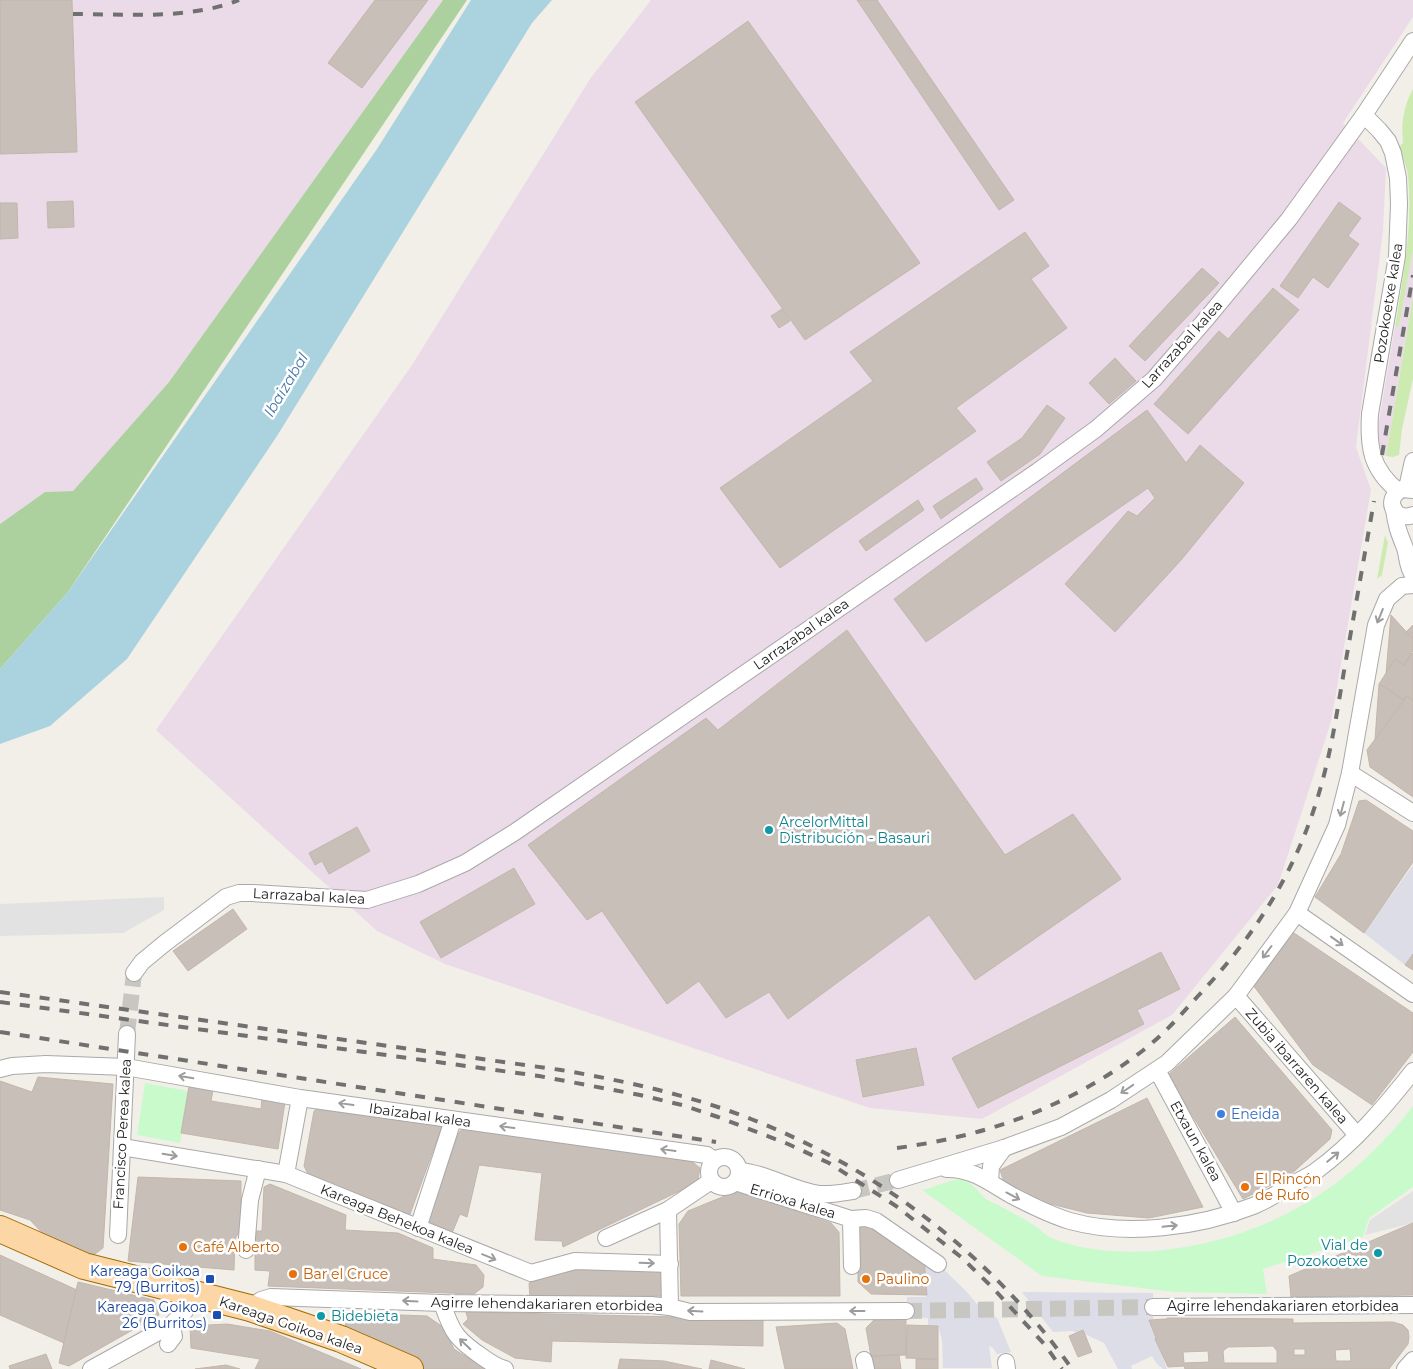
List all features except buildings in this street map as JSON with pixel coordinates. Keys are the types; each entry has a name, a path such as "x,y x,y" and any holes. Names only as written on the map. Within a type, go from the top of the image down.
{"main road":[{"name":"Kareaga Goikoa kalea","path":"0,1229 84,1266 250,1308 341,1339 410,1369"}],"street":[{"name":"Larrazabal kalea","path":"134,973 142,962 165,943 226,897 252,892 367,900 418,884 465,863 523,826 1096,429 1154,378 1207,318 1282,226 1364,115 1413,41"},
{"name":"Pozokoetxe kalea","path":"1364,115 1380,130 1388,141 1398,178 1400,204 1397,256 1370,414 1369,438 1374,461 1389,484 1406,490"},
{"path":"898,1180 1004,1148 1061,1127 1112,1100 1157,1070 1167,1063 1236,996 1297,913 1337,825 1350,773 1376,625 1387,600 1409,579 1405,549 1400,538 1392,501 1406,490 1413,461"},
{"path":"1394,509 1403,516 1412,515 1405,549"},
{"path":"1350,773 1413,812"},
{"path":"1297,913 1413,994"},
{"name":"Zubia ibarraren kalea","path":"1236,996 1357,1135"},
{"name":"Francisco Perea kalea","path":"118,1235 127,1034"},
{"name":"Ibaizabal kalea","path":"0,1069 12,1066 46,1064 126,1067 300,1098 707,1155 714,1160"},
{"name":"Etxaun kalea","path":"1157,1070 1234,1213"},
{"path":"936,1169 956,1169 976,1174 1012,1196 1048,1213 1071,1221 1094,1226 1149,1228 1183,1225 1255,1206 1314,1172 1379,1114 1413,1071"},
{"path":"286,1174 300,1098"},
{"path":"418,1228 453,1120"},
{"name":"Kareaga Behekoa kalea","path":"122,1147 286,1174 531,1274 575,1261 670,1264"},
{"path":"990,1182 991,1166 1004,1148"},
{"path":"737,1176 735,1162 732,1159 723,1157 714,1160 708,1173 711,1182 723,1188 728,1187 737,1176 752,1172 812,1193 853,1192"},
{"path":"246,1250 250,1200 258,1169"},
{"name":"Errioxa kalea","path":"737,1176 851,1219 866,1218 876,1221 938,1264"},
{"path":"606,1238 668,1210 711,1182"},
{"path":"668,1210 670,1307"},
{"name":"Errioxa kalea","path":"851,1219 852,1266"},
{"path":"91,1369 170,1324 184,1310 192,1293"},
{"name":"Agirre lehendakariaren etorbidea","path":"250,1308 261,1300 271,1297 442,1303 670,1307 690,1312 906,1311"},
{"path":"442,1303 450,1327 464,1345 498,1368 505,1369"},
{"name":"Agirre lehendakariaren etorbidea","path":"1153,1307 1413,1305"},
{"path":"168,1344 174,1336 170,1324"},
{"path":"1406,1369 1413,1360"}],"shaded area":[{"path":"0,0 443,0 169,382 73,491 45,492 0,524"},
{"path":"651,0 1413,0 1413,17 1343,123 1386,168 1383,230 1356,447 1371,490 1331,722 1278,885 1172,1015 982,1119 870,1108 445,964 377,931 156,730 412,365 590,79"},
{"path":"1413,250 1413,297 1386,456 1379,454 1377,443 1378,427 1395,327 1399,326"},
{"path":"1413,865 1413,954 1405,965 1364,933"},
{"path":"164,897 164,910 123,933 0,936 0,904"},
{"path":"1413,1191 1413,1223 1365,1235 1370,1220"},
{"path":"938,1264 965,1290 982,1310 997,1318 1011,1352 997,1354 989,1346 992,1368 943,1368 942,1340 938,1326 928,1326 928,1318 906,1317 907,1297 926,1297 924,1265"},
{"path":"1022,1292 1153,1293 1153,1319 1149,1319 1167,1369 1163,1369 1157,1364 1152,1356 1131,1366 1132,1369 1118,1369 1104,1343 1087,1335 1072,1331 1053,1332"}],"green space":[{"path":"443,0 467,0 68,592 0,669 0,524 45,492 73,491 169,382"},
{"path":"1413,89 1413,250 1399,326 1395,327 1406,252 1409,214 1406,165 1399,147 1403,143 1402,129 1405,109"},
{"path":"1413,297 1413,379 1402,429 1399,455 1393,457 1386,456"},
{"path":"1385,535 1388,543 1382,575 1377,579"},
{"path":"145,1083 188,1091 180,1143 137,1135"},
{"path":"1413,1106 1413,1187 1369,1218 1363,1237 1263,1269 1267,1294 1175,1292 1042,1276 922,1190 953,1180 968,1182 987,1200 1032,1224 1051,1238 1078,1246 1129,1252 1193,1246 1266,1224 1299,1207 1331,1187 1388,1136"}],"water":[{"name":"Ibaizabal","path":"471,0 552,0 532,23 277,436 127,659 50,726 0,744 0,669 68,592 377,149"}],"tunnel":[{"path":"127,1034 134,973"},
{"path":"853,1191 898,1180"},
{"path":"906,1311 1153,1307"}],"railway":[{"path":"73,14 136,15 178,13 199,11 239,0"},
{"path":"1382,455 1413,275"},
{"path":"897,1148 957,1137 1016,1120 1054,1104 1096,1082 1137,1055 1161,1035 1218,974 1255,927 1271,902 1298,850 1319,793 1333,732 1374,501"},
{"path":"0,992 561,1070 657,1090 728,1110 798,1140 844,1163 930,1221 1007,1290 1041,1328 1072,1369"},
{"path":"0,1002 539,1076 640,1095 682,1105 718,1117 788,1144 829,1163 896,1206 961,1257 993,1288 1045,1345 1062,1369"},
{"path":"0,1032 716,1142"}],"place":[{"name":"ArcelorMittal Distribución - Basauri","path":"769,830"},
{"name":"Eneida","path":"1221,1114"},
{"name":"El Rincón de Rufo","path":"1245,1187"},
{"name":"Café Alberto","path":"183,1247"},
{"name":"Vial de Pozokoetxe","path":"1378,1253"},
{"name":"Bar el Cruce","path":"293,1274"},
{"name":"Kareaga Goikoa 79 (Burritos)","path":"210,1279"},
{"name":"Paulino","path":"866,1279"},
{"name":"Kareaga Goikoa 26 (Burritos)","path":"217,1315"},
{"name":"Bidebieta","path":"321,1316"}]}
